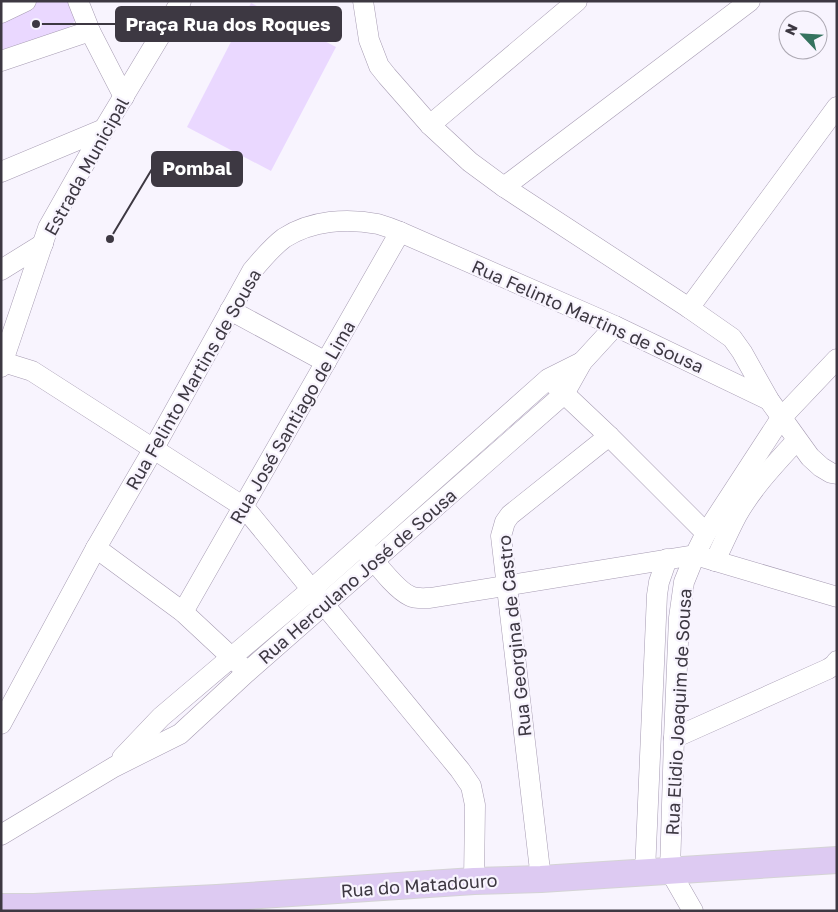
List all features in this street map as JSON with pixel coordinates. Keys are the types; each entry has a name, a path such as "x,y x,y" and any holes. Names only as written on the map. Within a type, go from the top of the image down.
{"main road":[{"name":"Rua do Matadouro","path":"1,906 34,907 217,898 837,860"}],"street":[{"path":"1,13 26,1"},
{"path":"78,1 90,31 124,97"},
{"name":"Estrada Municipal","path":"2,365 48,228 180,1"},
{"path":"430,125 577,1"},
{"path":"504,187 750,1"},
{"name":"Rua Felinto Martins de Sousa","path":"367,5 369,40 379,66 430,125 470,162 504,187 732,338 769,400 810,457 821,467 837,474"},
{"path":"1,61 90,31"},
{"path":"689,308 837,107"},
{"path":"1,172 104,129"},
{"name":"Rua Felinto Martins de Sousa","path":"1,724 96,548 252,271 269,251 284,238 305,228 324,222 353,221 380,224 615,326 769,400"},
{"name":"Rua José Santiago de Lima","path":"183,612 400,232"},
{"path":"1,270 43,244"},
{"path":"230,310 326,362"},
{"name":"Rua Herculano José de Sousa","path":"114,767 161,717 232,657 318,597 374,562 564,394 582,362 615,326"},
{"name":"Rua Elidio Joaquim de Sousa","path":"670,871 679,618 684,582 706,533 782,418 837,359"},
{"name":"Rua Herculano José de Sousa","path":"1,836 114,767 180,734 246,672 318,597 361,545 548,379 582,362"},
{"path":"2,365 32,371 244,507 460,770 471,786 475,805 474,881"},
{"path":"548,379 609,436 706,533"},
{"name":"Rua Georgina de Castro","path":"541,879 501,536 504,522 510,515 609,436"},
{"path":"715,561 737,515 750,495 764,476 797,440"},
{"path":"361,545 402,592 412,597 430,598 695,555 837,597"},
{"path":"96,548 183,612 246,672"},
{"name":"Rua Elidio Joaquim de Sousa","path":"645,872 657,595 659,582 667,560"},
{"path":"674,738 832,665"},
{"path":"670,871 693,911"}],"shaded area":[{"path":"30,1 77,1 77,19 66,30 1,50 1,17"},
{"path":"251,3 336,47 271,171 187,127"}],"place":[{"name":"Praça Rua dos Roques","path":"36,24"},
{"name":"Pombal","path":"110,239"}]}
